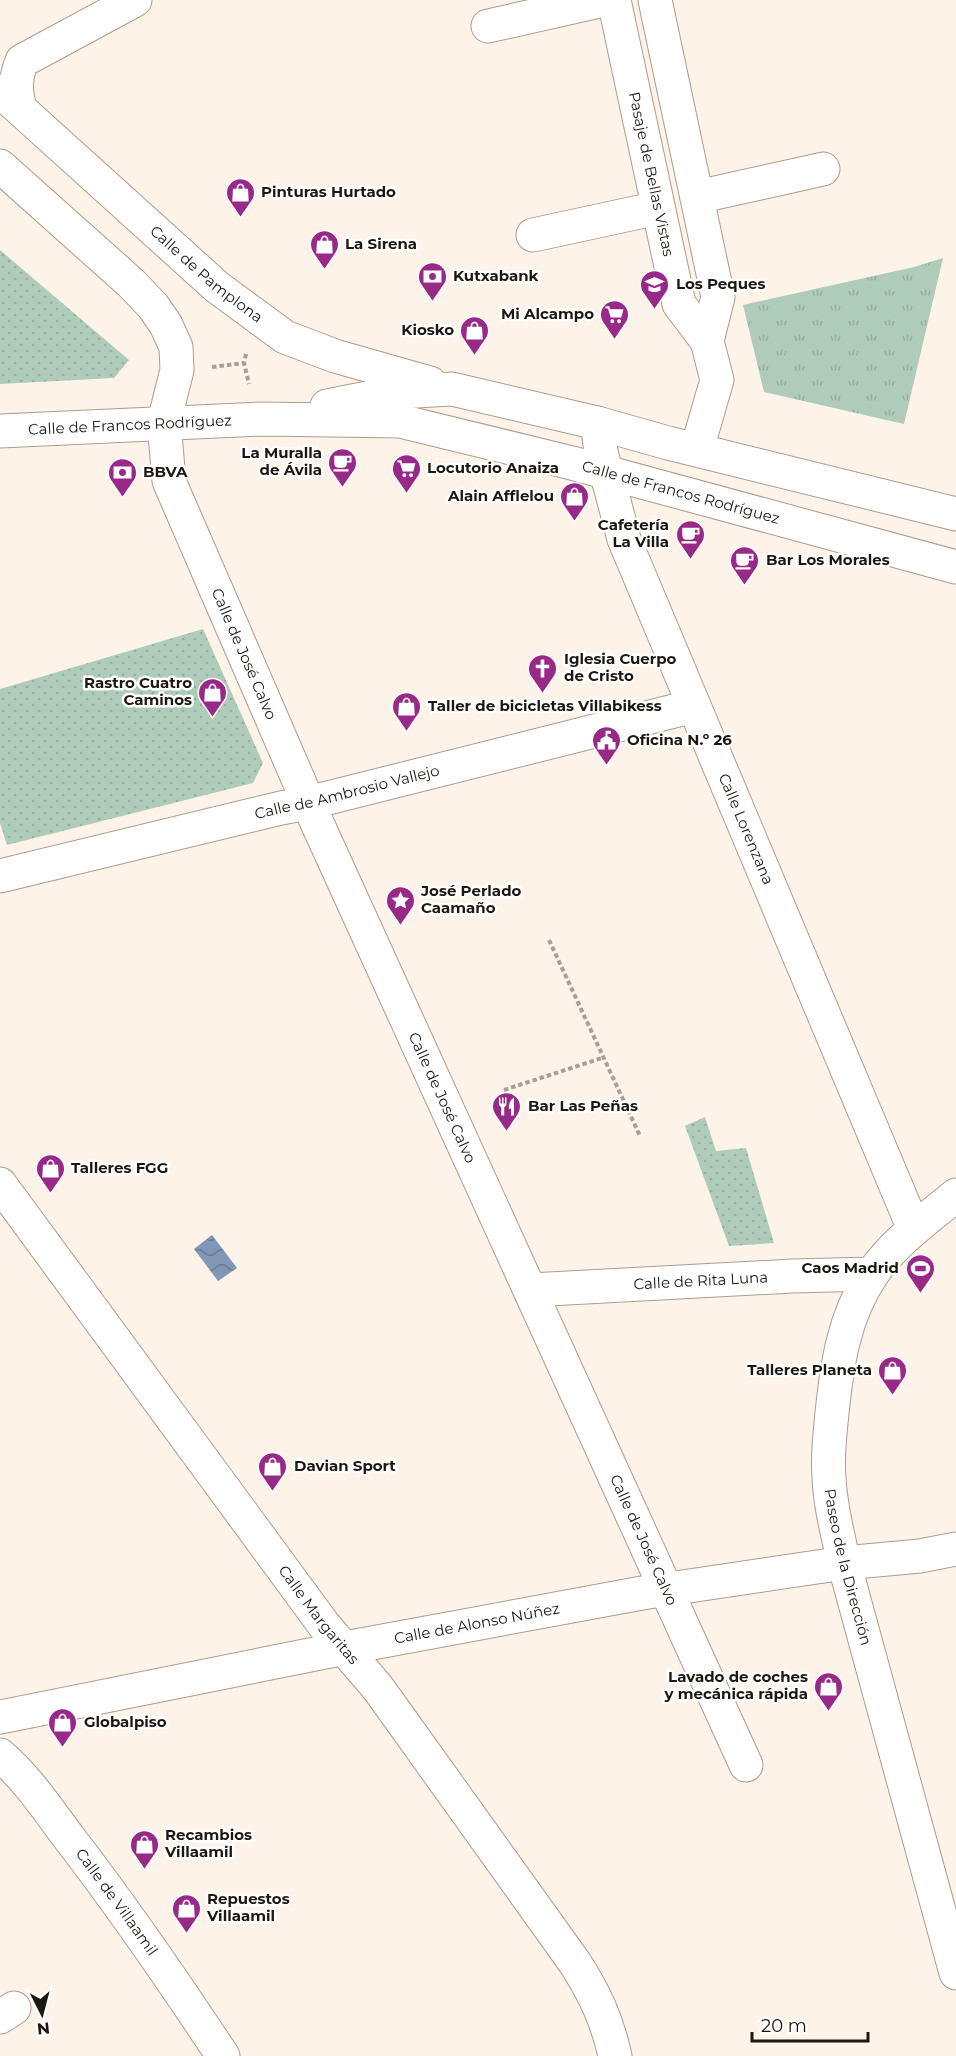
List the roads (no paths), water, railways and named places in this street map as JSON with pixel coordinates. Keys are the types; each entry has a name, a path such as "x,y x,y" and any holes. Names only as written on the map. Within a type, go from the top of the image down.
{"street":[{"path":"10,100 16,92 16,75 22,61 135,0"},
{"path":"488,26 604,0"},
{"name":"Pasaje de Bellas Vistas","path":"614,0 679,304 707,341 717,380 697,449"},
{"name":"Pasaje de Bellas Vistas","path":"655,0 718,297 707,341"},
{"name":"Calle de Pamplona","path":"10,100 217,287 285,337 335,356 452,389"},
{"path":"0,166 131,283 153,306 166,325 176,347 177,370 164,422"},
{"path":"697,197 823,169"},
{"path":"533,235 658,208"},
{"name":"Calle de Francos Rodríguez","path":"0,431 164,422 256,404 452,389 597,423 668,443 956,514"},
{"name":"Calle de Francos Rodríguez","path":"256,404 400,421 606,472 956,567"},
{"name":"Calle de José Calvo","path":"164,422 169,481 308,803 746,1765"},
{"name":"Calle Lorenzana","path":"597,423 601,452 624,539 914,1229"},
{"name":"Calle de Ambrosio Vallejo","path":"0,876 308,803 694,706"},
{"name":"Calle Margaritas","path":"0,1184 324,1625 385,1698 579,1970 609,2026 615,2056"},
{"name":"Paseo de la Dirección","path":"956,1195 914,1229 885,1257 872,1274 857,1301 842,1341 836,1375 828,1476 844,1563 956,1973"},
{"name":"Calle de Rita Luna","path":"530,1290 872,1274"},
{"name":"Calle de Alonso Núñez","path":"0,1717 345,1648 666,1589 844,1563 920,1556 956,1549"},
{"name":"Calle de Villaamil","path":"0,1755 17,1770 78,1849 223,2056"}],"water":[{"path":"212,1235 237,1268 218,1281 194,1249"}],"place":[{"name":"Pinturas Hurtado","path":"240,218"},
{"name":"La Sirena","path":"324,270"},
{"name":"Kutxabank","path":"432,302"},
{"name":"Los Peques","path":"655,310"},
{"name":"Mi Alcampo","path":"615,340"},
{"name":"Kiosko","path":"475,356"},
{"name":"La Muralla de Ávila","path":"343,488"},
{"name":"Locutorio Anaiza","path":"406,494"},
{"name":"BBVA","path":"122,498"},
{"name":"Alain Afflelou","path":"575,522"},
{"name":"Cafetería La Villa","path":"690,560"},
{"name":"Bar Los Morales","path":"745,586"},
{"name":"Iglesia Cuerpo de Cristo","path":"543,694"},
{"name":"Rastro Cuatro Caminos","path":"213,718"},
{"name":"Taller de bicicletas Villabikess","path":"407,732"},
{"name":"Oficina N.º 26","path":"606,766"},
{"name":"José Perlado Caamaño","path":"400,926"},
{"name":"Bar Las Peñas","path":"507,1132"},
{"name":"Talleres FGG","path":"50,1194"},
{"name":"Caos Madrid","path":"920,1294"},
{"name":"Talleres Planeta","path":"893,1396"},
{"name":"Davian Sport","path":"273,1492"},
{"name":"Lavado de coches y mecánica rápida","path":"829,1712"},
{"name":"Globalpiso","path":"63,1748"},
{"name":"Recambios Villaamil","path":"144,1870"},
{"name":"Repuestos Villaamil","path":"186,1934"}]}
